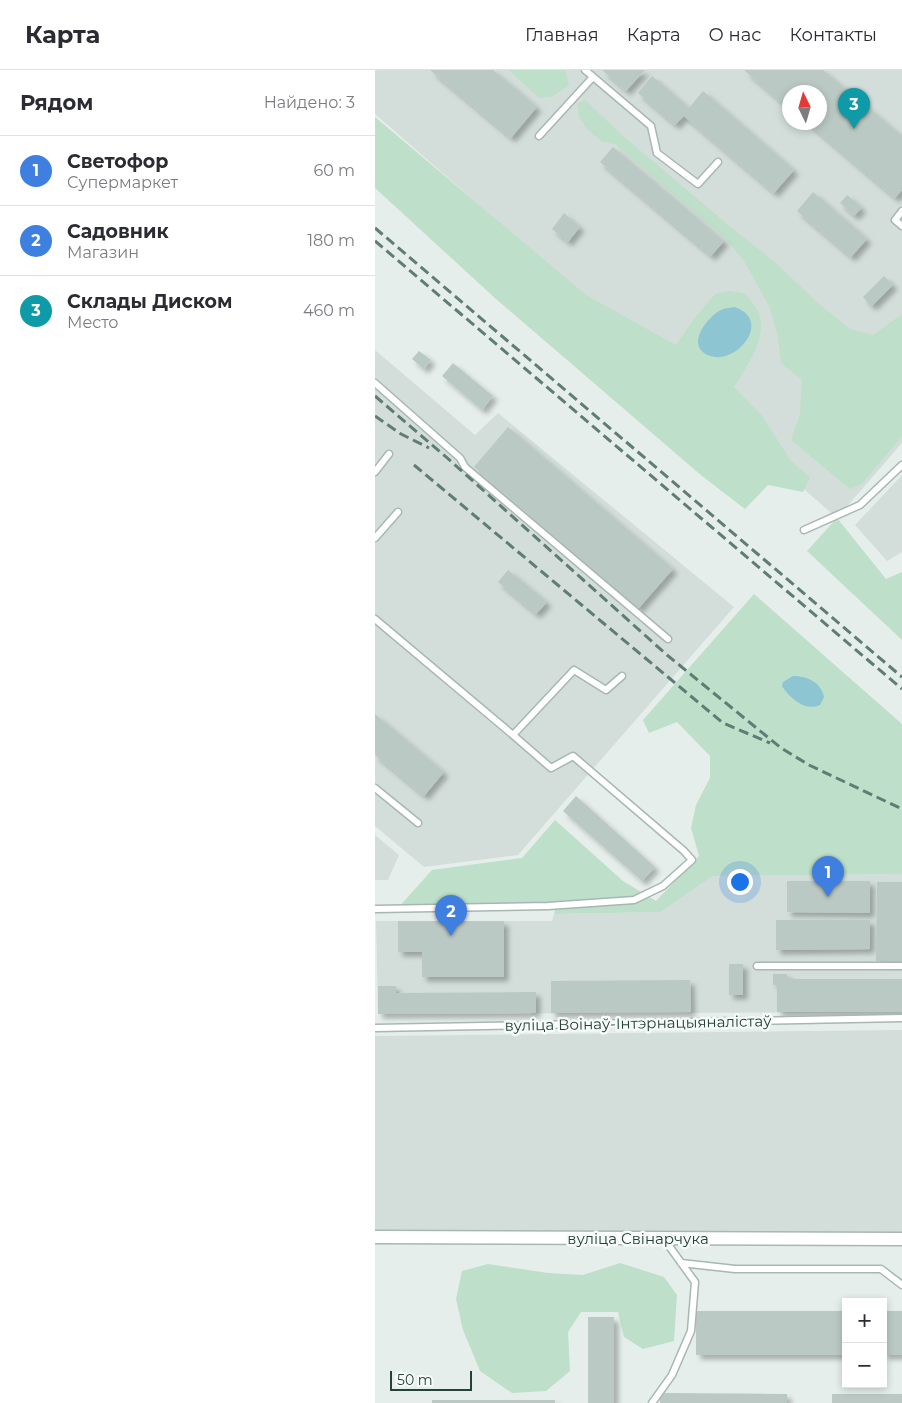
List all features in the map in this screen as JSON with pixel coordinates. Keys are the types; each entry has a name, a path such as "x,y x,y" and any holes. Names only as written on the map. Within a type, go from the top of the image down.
{"street":[{"name":"вуліца Свінарчука","path":"375,1237 902,1239"}],"lane":[{"path":"585,70 651,126 657,153 698,184 718,162"},
{"path":"539,136 593,76"},
{"path":"902,212 895,220 902,226"},
{"path":"375,383 460,458 465,467 668,638"},
{"path":"375,472 389,454"},
{"path":"804,530 860,505 902,464"},
{"path":"375,538 398,512"},
{"path":"375,619 551,768 573,756 684,851 692,860 663,886 634,900 548,906 375,909"},
{"path":"513,735 574,670 606,690 622,676"},
{"path":"375,788 419,823"},
{"path":"757,966 902,966"},
{"name":"вуліца Воінаў-Інтэрнацыяналістаў","path":"375,1028 902,1018"},
{"path":"652,1403 672,1375 691,1331 695,1282 663,1238"},
{"path":"681,1263 735,1269 881,1269 902,1285"}],"shaded area":[{"path":"375,70 902,70 902,443 837,518 375,114"},
{"path":"375,350 475,435 498,413 734,607 518,855 424,867 375,826"},
{"path":"902,475 902,552 887,561 855,525"},
{"path":"375,835 399,855 388,880 375,880"},
{"path":"902,874 902,1012 378,1014 376,921 552,921 554,914 661,912 713,876"},
{"path":"902,1030 902,1239 375,1237 375,1036"}],"green space":[{"path":"509,70 565,70 569,85 552,97 539,98"},
{"path":"585,100 623,136 775,262 819,304 850,329 873,335 902,314 902,436 862,484 850,489 791,440 800,414 802,380 781,363 778,337 770,308 744,261 725,238 615,144 603,142 588,130 579,117 577,104"},
{"path":"375,117 586,295 676,345 715,294 730,291 746,294 759,314 761,323 760,333 754,352 734,387 762,416 791,461 810,477 803,492 768,485 745,509 702,476 496,299 375,188","holes":["716,314 747,314 751,331 743,345 736,351 728,354 711,356 698,338"]},
{"path":"837,518 886,579 902,572 902,640 807,551"},
{"path":"754,594 902,724 902,874 713,876 661,912 554,914 557,902 398,908 432,870 522,858 555,820 623,881 656,901 699,856 691,828 696,805 710,778 710,756 677,722 649,733 643,720"},
{"path":"620,1263 664,1277 677,1295 674,1341 643,1349 624,1337 618,1312 581,1312 568,1332 570,1371 546,1391 512,1393 480,1371 463,1330 456,1299 462,1271 488,1264 548,1273 583,1275"}],"water":[{"path":"734,307 745,313 751,321 751,330 747,339 740,348 731,354 721,357 710,356 703,352 698,340 703,327 719,311"},
{"path":"793,676 813,681 820,687 824,697 820,705 809,707 798,703 789,695 782,686 783,682"}],"building":[{"path":"430,70 493,70 537,107 511,138"},
{"path":"602,70 645,70 626,91"},
{"path":"744,70 823,70 902,136 902,190 895,198 815,130 827,130 827,85 782,85 782,103"},
{"path":"652,76 689,108 703,91 794,170 774,193 684,116 675,125 638,93"},
{"path":"613,147 724,241 711,256 600,162"},
{"path":"813,192 867,239 851,257 797,211"},
{"path":"847,195 862,208 854,216 840,203"},
{"path":"564,213 580,227 568,242 552,229"},
{"path":"884,276 893,285 872,306 863,297"},
{"path":"419,351 431,360 424,369 412,359"},
{"path":"453,363 493,396 482,410 442,376"},
{"path":"508,427 673,569 638,609 474,467"},
{"path":"508,570 547,602 536,614 498,582"},
{"path":"375,714 444,772 424,796 375,755"},
{"path":"576,796 655,867 642,881 563,811"},
{"path":"787,881 870,881 870,913 787,912"},
{"path":"877,882 902,882 902,962 876,961"},
{"path":"776,920 870,920 870,949 776,950"},
{"path":"398,921 504,921 504,977 422,977 422,952 398,952"},
{"path":"729,964 743,964 743,995 729,995"},
{"path":"773,974 787,974 788,979 902,979 902,1012 777,1012 777,985 773,985"},
{"path":"690,980 691,1012 551,1013 551,981"},
{"path":"378,986 396,986 396,993 536,992 536,1013 378,1014"},
{"path":"696,1311 842,1311 842,1355 696,1355"},
{"path":"887,1311 902,1311 902,1355 887,1355"},
{"path":"588,1317 614,1317 614,1403 588,1403"},
{"path":"660,1393 787,1394 787,1403 660,1403"},
{"path":"832,1394 902,1394 902,1403 832,1403"},
{"path":"432,1400 555,1400 555,1403 432,1403"}],"railway":[{"path":"375,228 902,677"},
{"path":"375,241 902,689"},
{"path":"375,396 445,456 667,655 781,748 809,765 902,809"},
{"path":"375,416 401,434 429,448"},
{"path":"414,465 723,723 770,743"}],"place":[{"name":"Склады Диском","path":"854,129"},
{"name":"Светофор","path":"828,897"},
{"name":"Садовник","path":"451,936"}]}
